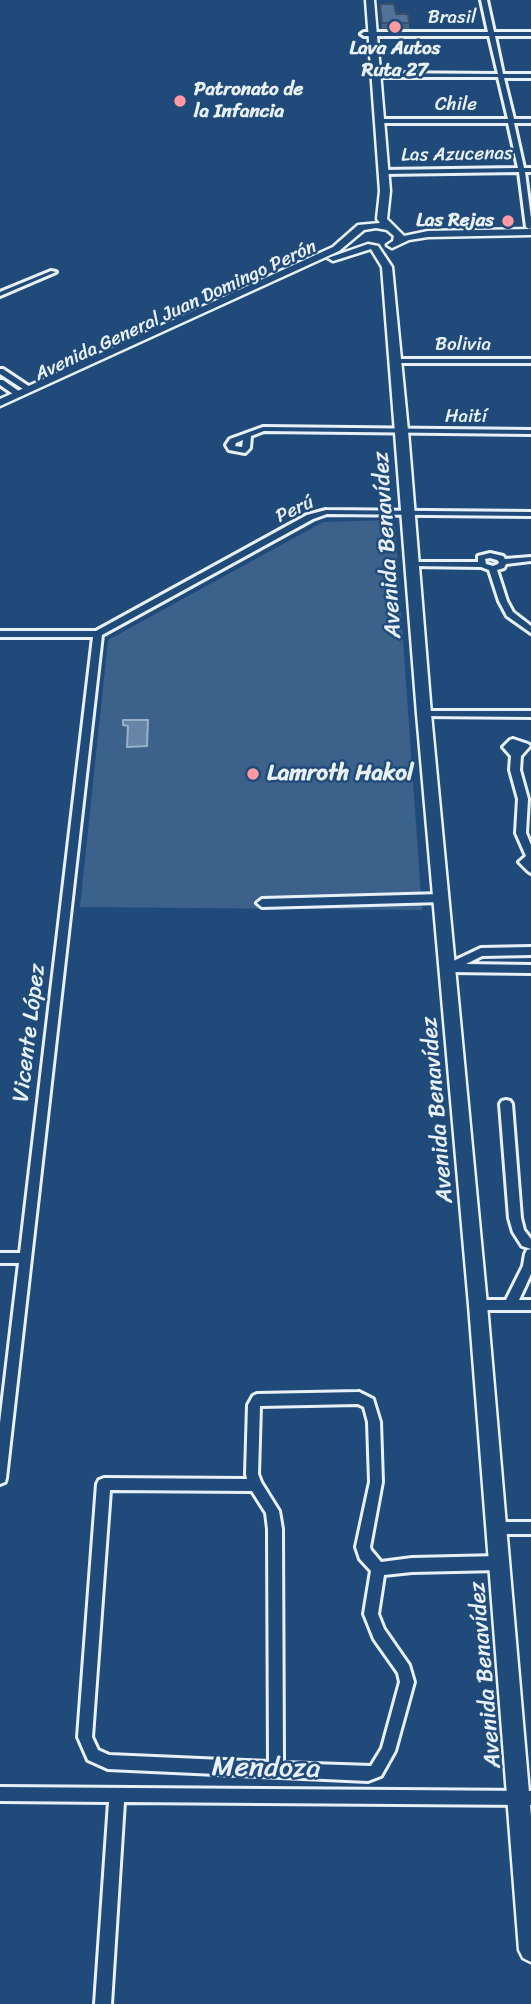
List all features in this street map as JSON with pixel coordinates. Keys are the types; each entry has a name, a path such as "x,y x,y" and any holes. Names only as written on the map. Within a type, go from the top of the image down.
{"main road":[{"path":"361,0 376,75 384,172 382,219 399,235 396,243"},
{"path":"370,0 368,34 375,186 372,208"},
{"name":"Avenida General Juan Domingo Perón","path":"0,403 332,251 365,224 392,229"},
{"path":"392,229 530,229"},
{"path":"396,243 440,233 530,229"},
{"path":"352,237 357,243 372,248"},
{"name":"Avenida General Juan Domingo Perón","path":"0,412 337,256 396,243"},
{"name":"Avenida Benavídez","path":"396,243 390,250 387,267 499,1563 525,1798 531,1950"},
{"name":"Avenida Benavídez","path":"372,248 387,267"}],"street":[{"path":"484,0 521,170 530,229"},
{"name":"Brasil","path":"368,34 531,34"},
{"path":"376,75 531,76"},
{"name":"Chile","path":"380,121 531,121"},
{"name":"Las Azucenas","path":"384,172 531,170"},
{"path":"0,294 53,272"},
{"path":"0,283 10,290"},
{"name":"Bolivia","path":"395,361 531,361"},
{"path":"0,370 24,392"},
{"path":"0,382 24,392"},
{"name":"Haití","path":"247,435 263,429 531,432"},
{"name":"Perú","path":"97,634 310,517 337,512 531,514"},
{"path":"412,561 482,562 494,556 503,562 531,559"},
{"path":"482,562 493,569 510,614 531,630"},
{"path":"493,569 503,562"},
{"path":"0,634 97,634"},
{"name":"Vicente López","path":"0,1478 5,1384 25,1258 97,634"},
{"path":"424,714 531,714"},
{"path":"516,755 515,770 524,805 521,833 531,857 524,862 531,869"},
{"path":"262,904 442,898"},
{"path":"449,968 481,952 531,951"},
{"path":"449,968 531,969"},
{"path":"506,1104 515,1218 519,1232 531,1246 529,1266 510,1305"},
{"path":"0,1258 25,1258"},
{"path":"478,1305 531,1305"},
{"path":"255,1485 104,1484 85,1737 93,1755 108,1762 368,1774 376,1771 382,1764 400,1713 407,1682 404,1670 379,1634 371,1614 377,1569 363,1546 374,1500 377,1456 371,1409 366,1400 257,1400 253,1414 252,1474 255,1485 272,1511 275,1530 276,1769"},
{"path":"497,1528 531,1528"},
{"path":"377,1569 412,1565 499,1563"},
{"name":"Mendoza","path":"0,1794 525,1798"},
{"path":"103,2004 117,1794"}],"shaded area":[{"name":"Lamroth Hakol","path":"390,520 395,526 422,910 80,907 108,640 323,522"},
{"path":"123,720 148,720 147,746 127,747 128,726 123,725"}],"building":[{"path":"380,4 394,4 396,14 408,14 409,23 382,23"}],"place":[{"name":"Lava Autos Ruta 27","path":"395,27"},
{"name":"Patronato de la Infancia","path":"180,101"},
{"name":"Las Rejas","path":"508,221"},
{"name":"Lamroth Hakol","path":"253,774"}]}
